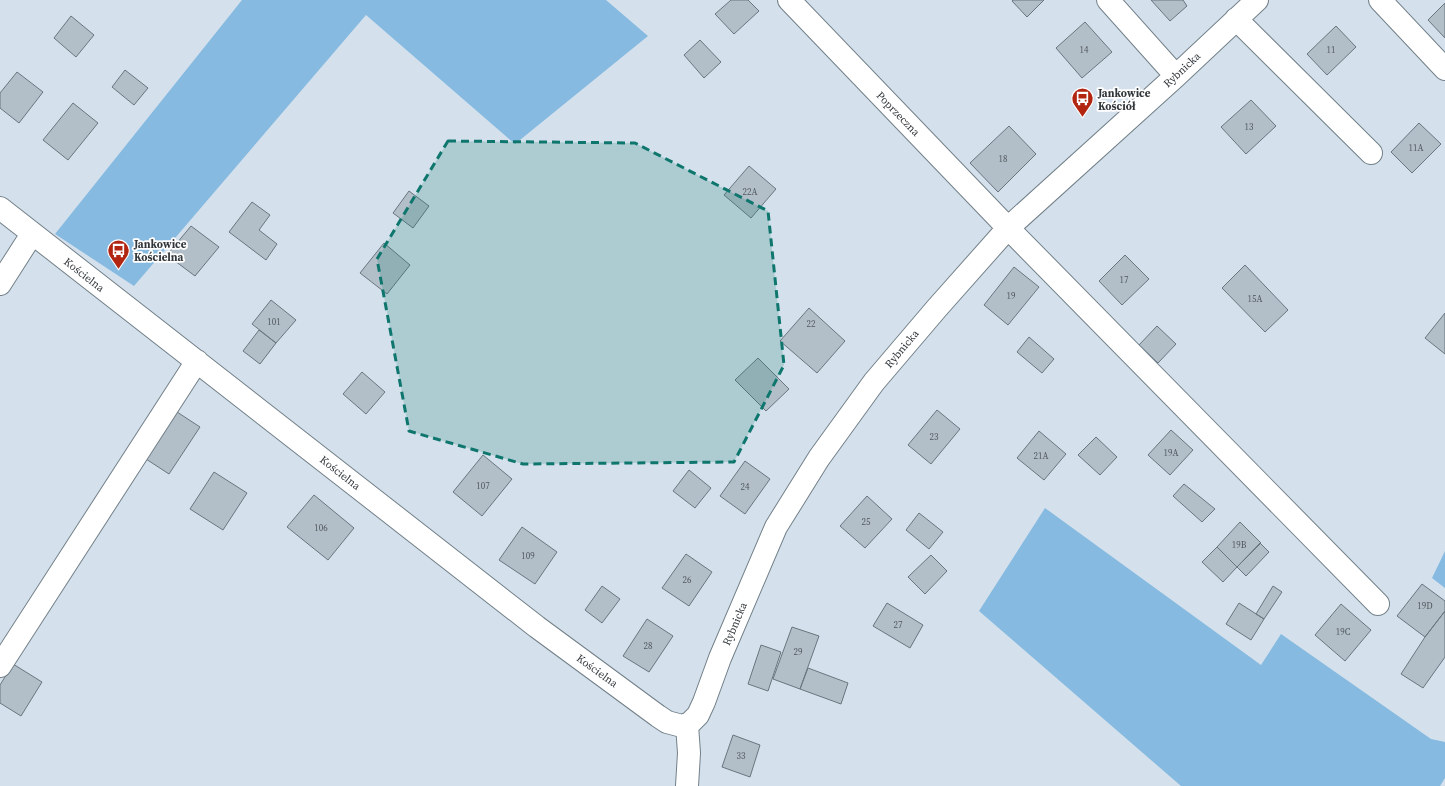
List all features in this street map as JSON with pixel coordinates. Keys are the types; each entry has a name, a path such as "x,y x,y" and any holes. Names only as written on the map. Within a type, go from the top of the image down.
{"street":[{"name":"Poprzeczna","path":"789,0 1008,228 1378,604"},
{"path":"1108,0 1176,76"},
{"name":"Rybnicka","path":"686,725 695,720 701,709 720,658 776,527 819,458 874,382 1008,228 1176,76 1257,0"},
{"path":"1380,0 1445,69"},
{"path":"1236,19 1371,153"},
{"name":"Kościelna","path":"0,208 537,627 667,722 676,725 686,725"},
{"path":"0,284 32,234"},
{"path":"0,666 197,361"},
{"path":"686,725 689,753 687,786"}],"highlighted area":[{"path":"448,141 635,143 768,211 784,365 734,462 523,464 409,431 377,259"}],"shaded area":[{"path":"242,0 606,0 648,36 515,144 366,15 134,286 55,234"},
{"path":"1045,508 1261,665 1281,634 1431,739 1445,742 1445,778 1440,786 1181,786 979,611"},
{"path":"1445,551 1445,588 1432,578"}],"building":[{"path":"731,0 748,0 759,11 734,34 715,14"},
{"path":"1044,0 1027,17 1012,1"},
{"path":"1151,0 1183,0 1187,6 1170,21"},
{"path":"1445,3 1445,38 1428,20"},
{"path":"71,16 94,35 76,57 54,38"},
{"path":"1085,22 1112,52 1082,78 1056,48"},
{"path":"1336,26 1356,47 1327,75 1307,54"},
{"path":"700,40 721,62 704,78 684,55"},
{"path":"125,70 148,88 134,105 112,87"},
{"path":"17,72 43,92 19,123 0,108 0,93"},
{"path":"1251,100 1276,126 1246,154 1221,127"},
{"path":"73,103 98,123 68,160 43,140"},
{"path":"1419,123 1441,144 1412,173 1391,152"},
{"path":"1009,126 1036,154 998,192 970,163"},
{"path":"749,166 776,189 751,218 724,195"},
{"path":"409,191 429,206 413,228 393,213"},
{"path":"252,202 270,215 259,230 277,244 266,260 229,232"},
{"path":"191,226 219,247 195,276 167,255"},
{"path":"384,243 410,265 387,294 360,273"},
{"path":"1125,255 1149,279 1122,305 1099,281"},
{"path":"1245,265 1288,310 1265,332 1222,288"},
{"path":"1014,267 1039,287 1008,325 984,305"},
{"path":"271,300 296,320 276,343 252,324"},
{"path":"809,308 845,341 817,373 780,341"},
{"path":"1445,313 1445,354 1425,338"},
{"path":"1157,326 1176,344 1158,363 1139,345"},
{"path":"259,330 276,343 260,364 243,351"},
{"path":"1029,337 1054,359 1042,373 1017,352"},
{"path":"758,358 789,389 766,411 735,380"},
{"path":"362,372 385,392 366,414 343,394"},
{"path":"174,410 200,427 169,474 143,457"},
{"path":"937,410 960,429 931,464 908,445"},
{"path":"1171,430 1193,450 1170,475 1148,455"},
{"path":"1039,431 1066,454 1044,480 1017,458"},
{"path":"1096,437 1117,457 1100,475 1078,455"},
{"path":"483,455 512,479 482,516 453,492"},
{"path":"745,461 770,479 745,514 720,496"},
{"path":"689,470 711,488 695,508 673,491"},
{"path":"214,472 247,493 223,530 190,509"},
{"path":"1184,484 1215,509 1202,522 1173,496"},
{"path":"314,495 354,528 328,560 287,527"},
{"path":"867,496 892,519 865,548 840,526"},
{"path":"919,513 943,532 929,549 906,530"},
{"path":"1240,522 1261,543 1237,567 1217,547"},
{"path":"522,527 557,552 535,584 499,560"},
{"path":"1260,543 1269,552 1246,576 1237,567"},
{"path":"1217,547 1237,567 1223,582 1202,562"},
{"path":"686,554 712,572 689,606 662,588"},
{"path":"931,555 947,571 925,594 908,577"},
{"path":"1422,584 1445,601 1445,611 1425,637 1397,616"},
{"path":"602,586 620,599 602,623 585,610"},
{"path":"1273,586 1282,592 1264,619 1256,614"},
{"path":"887,603 923,625 910,648 873,626"},
{"path":"1239,603 1264,619 1251,640 1226,624"},
{"path":"1341,604 1371,630 1345,661 1315,635"},
{"path":"1445,611 1445,657 1423,688 1401,674 1425,637"},
{"path":"647,619 673,636 649,672 623,656"},
{"path":"792,627 819,636 800,689 773,679"},
{"path":"761,645 781,652 768,691 748,684"},
{"path":"13,664 42,682 21,716 0,703 0,685"},
{"path":"808,668 848,683 841,704 800,689"},
{"path":"733,735 760,745 750,777 722,767"}],"place":[{"name":"Jankowice Kościół","path":"1082,118"},
{"name":"Jankowice Kościelna","path":"119,270"}]}
